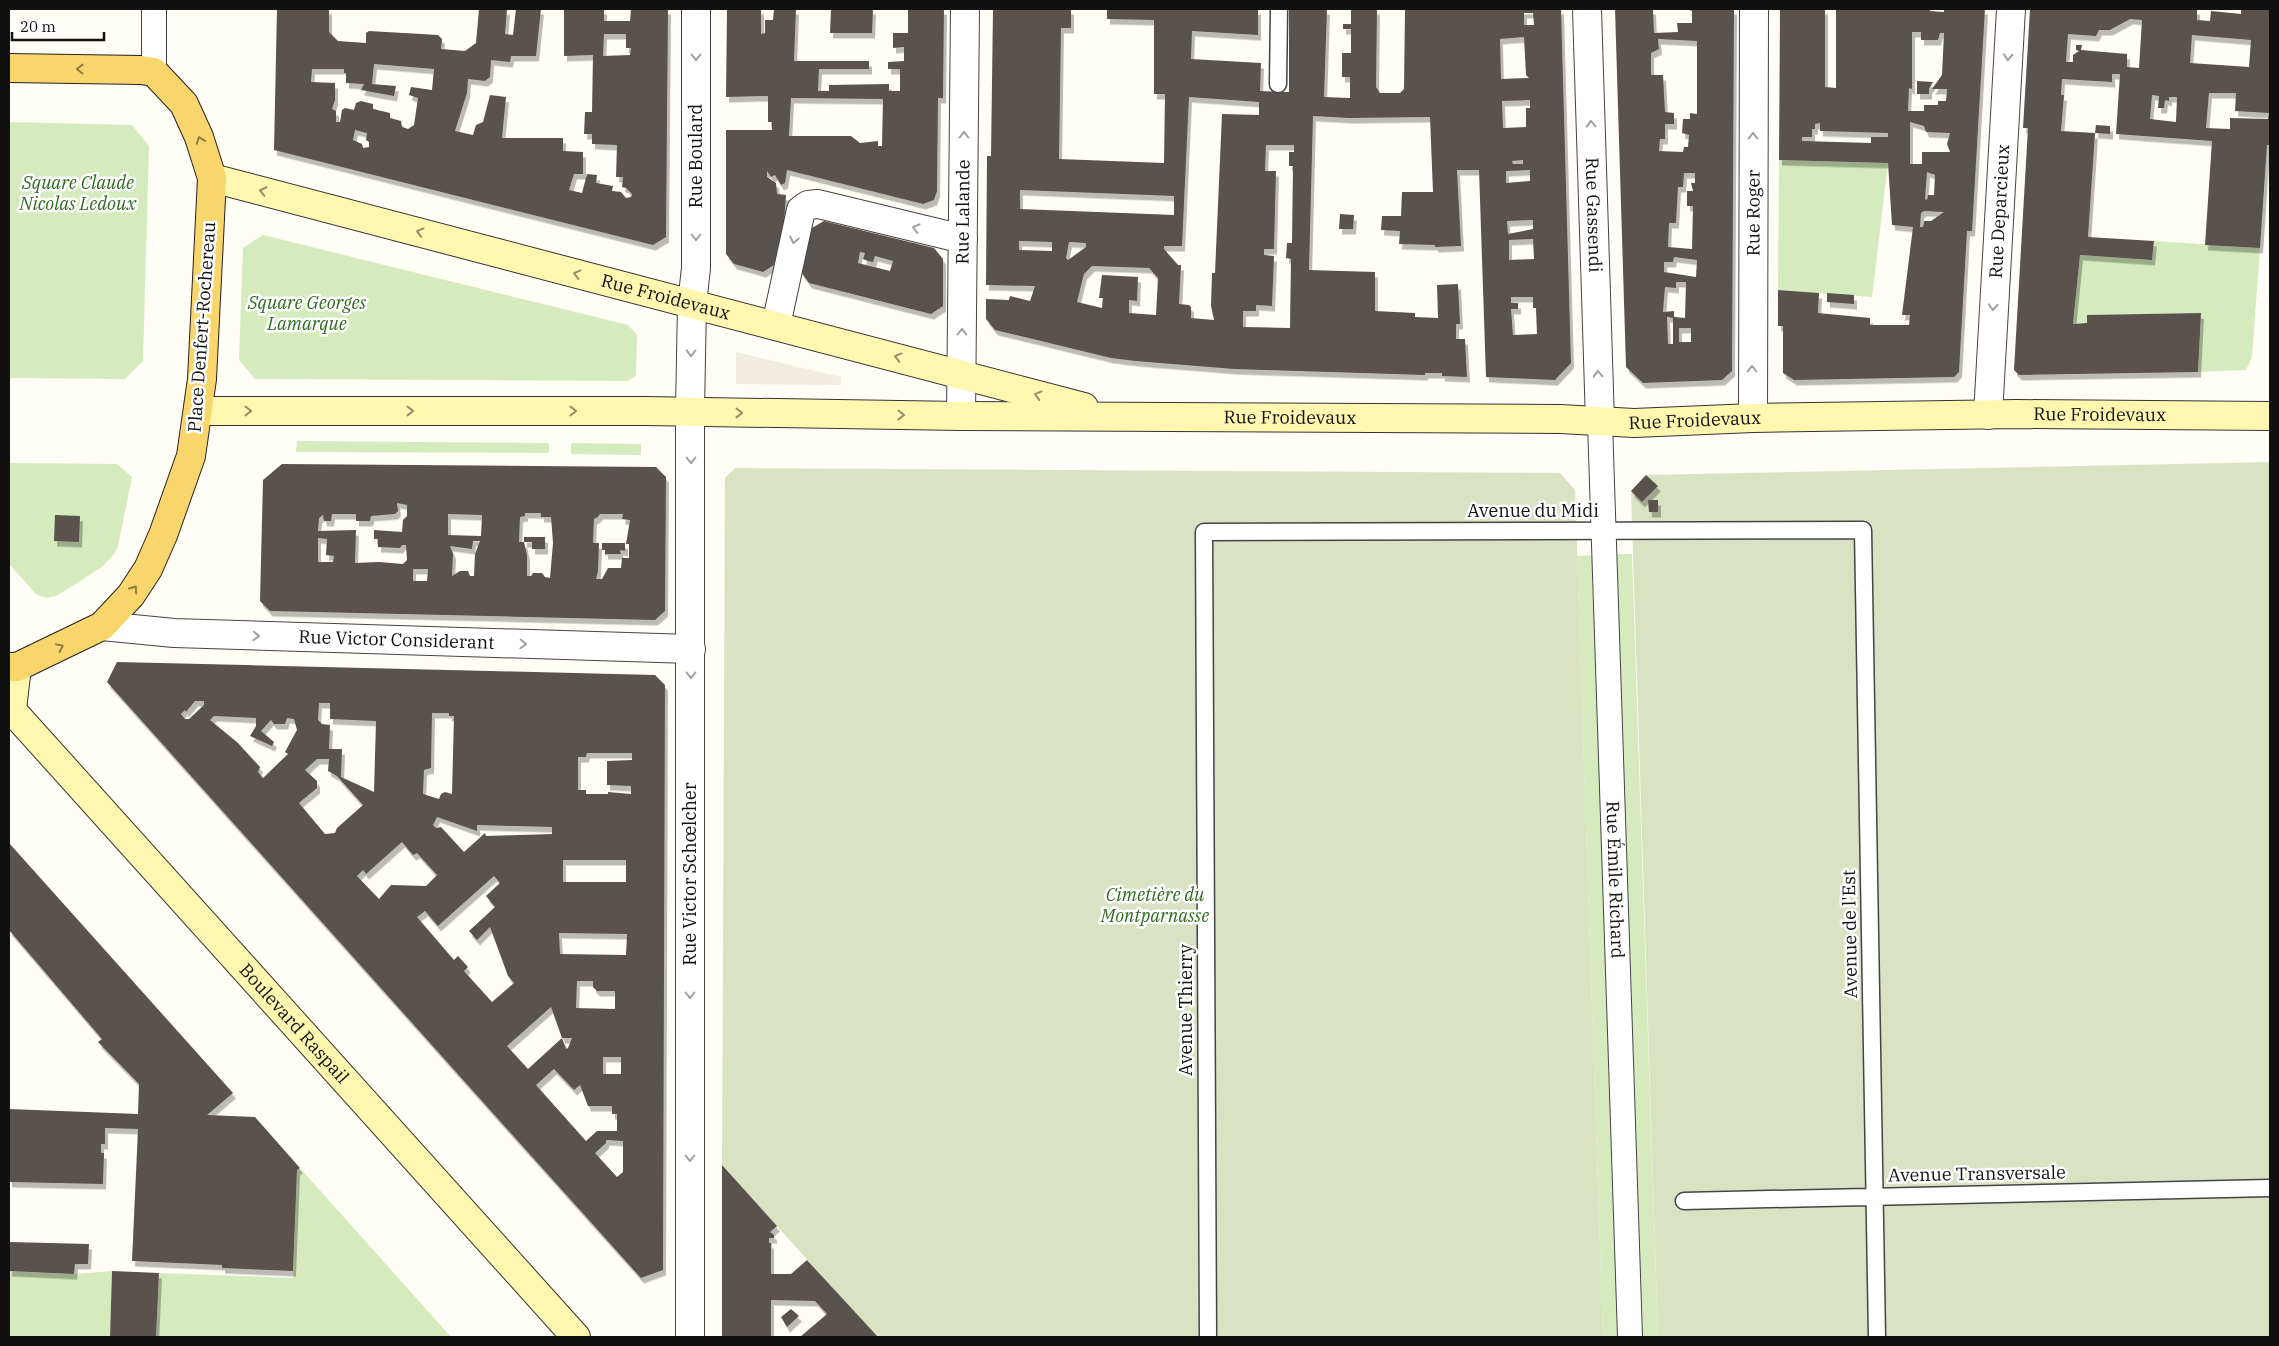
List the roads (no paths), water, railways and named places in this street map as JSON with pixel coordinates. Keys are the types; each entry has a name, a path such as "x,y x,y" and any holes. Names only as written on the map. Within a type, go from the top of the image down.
{"main road":[{"path":"9,68 141,70 154,72"},
{"name":"Place Denfert-Rochereau","path":"10,708 13,667 102,626 131,595 148,569 187,472 199,411 212,178 199,137 184,104 154,72"},
{"name":"Rue Froidevaux","path":"212,178 1119,416"},
{"name":"Rue Froidevaux","path":"199,411 690,411 961,416 1560,419 1600,422 1988,415 2270,416"},
{"name":"Boulevard Raspail","path":"10,708 576,1337"}],"street":[{"path":"154,9 154,72"},
{"name":"Rue Boulard","path":"690,411 692,304 696,268 696,9"},
{"name":"Rue Lalande","path":"961,416 965,9"},
{"name":"Rue Gassendi","path":"1587,9 1600,422"},
{"name":"Rue Roger","path":"1753,418 1754,9"},
{"name":"Rue Deparcieux","path":"1988,415 2011,9"},
{"path":"776,325 801,210 808,205 818,204 963,239"},
{"name":"Rue Victor Schœlcher","path":"690,411 690,1337"},
{"name":"Rue Émile Richard","path":"1600,422 1630,1337"},
{"name":"Rue Victor Considerant","path":"102,626 182,634 691,649"}],"lane":[{"path":"1278,84 1279,9"},
{"name":"Avenue du Midi","path":"1204,532 1863,530"},
{"name":"Avenue de l'Est","path":"1863,530 1876,1337"},
{"name":"Avenue Thierry","path":"1204,532 1208,1337"},
{"name":"Avenue Transversale","path":"1684,1201 2270,1188"}],"park label":[{"name":"Square Claude Nicolas Ledoux","path":"78,193"},
{"name":"Square Georges Lamarque","path":"307,313"},
{"name":"Cimetière du Montparnasse","path":"1155,905"}]}
